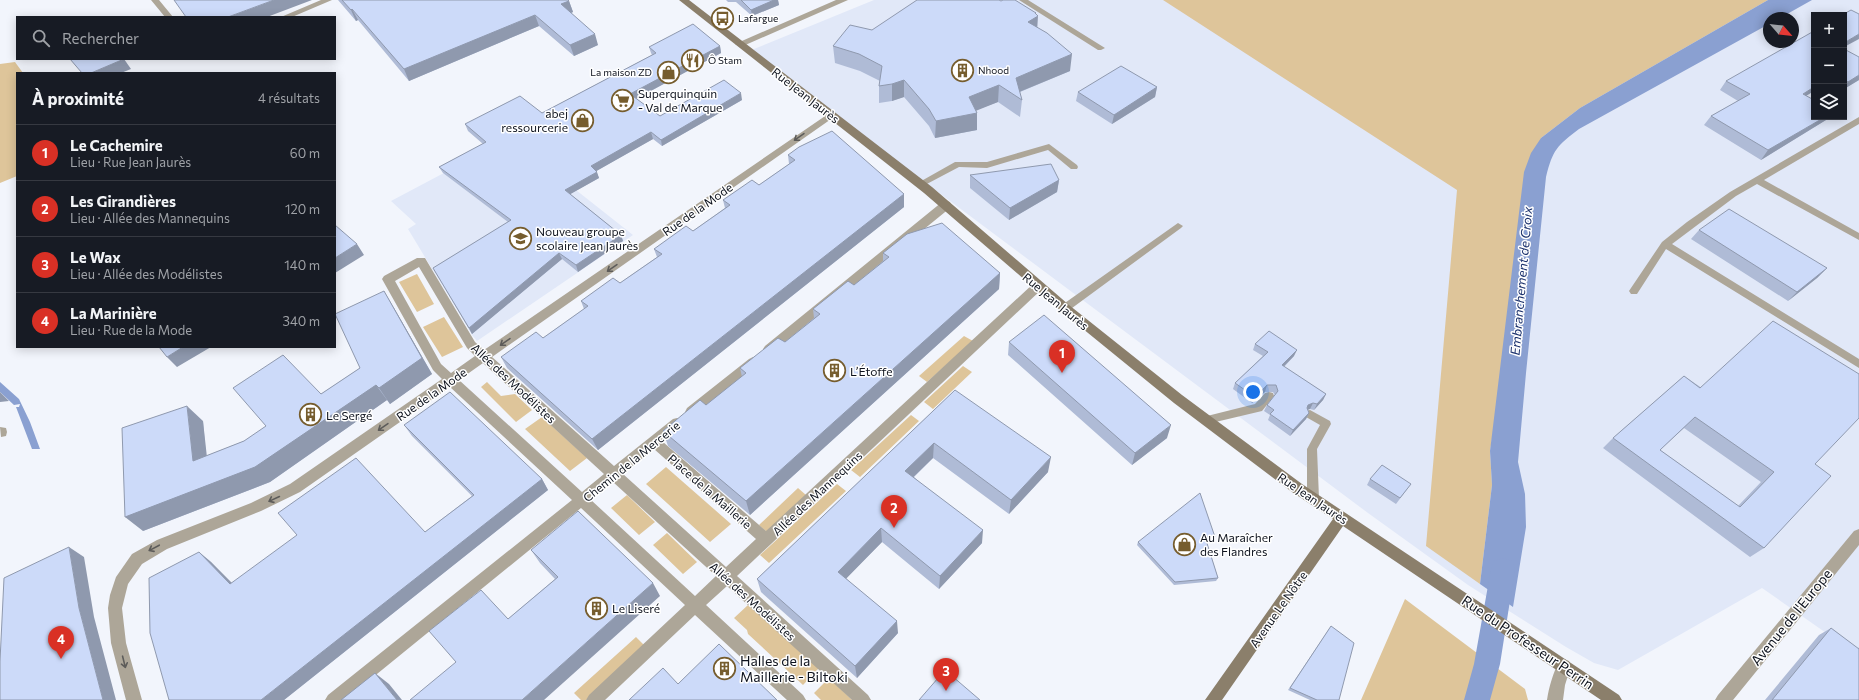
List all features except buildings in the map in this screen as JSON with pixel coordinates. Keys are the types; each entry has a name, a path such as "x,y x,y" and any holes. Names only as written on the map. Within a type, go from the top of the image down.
{"main road":[{"name":"Rue Jean Jaurès","path":"683,0 920,184 1038,286 1207,420 1313,498 1442,584"},
{"name":"Avenue Le Nôtre","path":"1213,700 1342,517"},
{"name":"Rue du Professeur Perrin","path":"1442,584 1614,700"}],"street":[{"path":"740,44 844,0"},
{"name":"Rue de la Mode","path":"134,700 117,632 115,608 118,590 123,578 137,560 156,547 269,501 289,491 831,115"},
{"name":"Chemin de la Mercerie","path":"333,700 946,205"},
{"name":"Allée des Modélistes","path":"798,700 437,367 388,279 421,261 472,345 484,357 863,700"},
{"name":"Allée des Mannequins","path":"594,700 1038,286"},
{"name":"Place de la Maillerie","path":"654,442 767,540"},
{"name":"Avenue de l'Europe","path":"1723,700 1859,535"},
{"path":"1555,700 1557,685 1564,666"}],"lane":[{"path":"288,16 328,0"},
{"path":"1023,0 1101,48"},
{"path":"158,1 168,16"},
{"path":"1634,291 1665,244 1690,224 1758,180 1859,120"},
{"path":"920,184 958,164 987,164 1029,154 1048,147 1074,167"},
{"path":"1758,180 1859,237"},
{"path":"1065,308 1178,226"},
{"path":"1665,244 1859,364"},
{"path":"1207,420 1258,408 1269,396"},
{"path":"1310,414 1326,424 1312,449 1313,498"}],"shaded area":[{"path":"874,0 1859,0 1859,656 1762,588 1618,670 1594,663 1566,647 1468,585 1368,513 749,51"},
{"path":"1163,0 1768,0 1580,108 1541,138 1490,451 1492,485 1480,584 1426,546 1457,190"},
{"path":"15,62 22,72 16,72 16,176 0,183 0,64"},
{"name":"Nouveau groupe scolaire Jean Jaurès","path":"510,138 633,235 477,341 408,229 416,224 391,201"},
{"path":"417,274 434,304 417,312 399,282"},
{"path":"444,317 463,347 442,357 423,327"},
{"path":"964,336 973,341 927,382 919,376"},
{"path":"963,366 972,372 933,409 924,402"},
{"path":"487,382 501,396 515,394 532,410 516,422 481,387"},
{"path":"911,415 919,421 860,477 851,470"},
{"path":"542,417 587,458 570,471 525,429"},
{"path":"666,467 731,524 710,542 646,484"},
{"path":"837,484 846,491 769,563 760,555"},
{"path":"798,488 806,495 767,532 759,525"},
{"path":"627,495 655,522 639,535 611,508"},
{"path":"667,533 697,562 683,574 653,545"},
{"path":"1405,599 1525,689 1528,700 1361,700"},
{"path":"748,605 819,668 803,685 748,634 747,630 734,618"},
{"path":"636,637 645,646 586,700 581,700 574,693"},
{"path":"829,678 852,700 821,700 814,693"}],"water":[{"path":"1768,0 1812,0 1791,12 1763,12 1763,27 1579,129 1561,144 1551,160 1546,177 1518,462 1525,494 1526,527 1513,607 1480,584 1492,485 1490,451 1524,172 1531,153 1541,138 1580,108"},
{"path":"0,382 19,399 30,422 40,449 32,449 16,407 19,407 20,404 14,405 0,392"}],"waterway":[{"name":"Embranchement de Croix","path":"1477,700 1487,664 1503,569"}],"place":[{"name":"Lafargue","path":"723,18"},
{"name":"Ô Stam","path":"693,60"},
{"name":"Nhood","path":"962,70"},
{"name":"La maison ZD","path":"668,72"},
{"name":"Superquinquin - Val de Marque","path":"623,100"},
{"name":"abej ressourcerie","path":"583,120"},
{"name":"Nouveau groupe scolaire Jean Jaurès","path":"521,238"},
{"name":"L’Étoffe","path":"834,371"},
{"name":"Le Cachemire","path":"1062,373"},
{"name":"Le Sergé","path":"311,415"},
{"name":"Les Girandières","path":"894,528"},
{"name":"Au Maraîcher des Flandres","path":"1185,544"},
{"name":"Le Liseré","path":"596,608"},
{"name":"La Marinière","path":"61,659"},
{"name":"Halles de la Maillerie - Biltoki","path":"724,668"},
{"name":"Le Wax","path":"946,691"}]}
